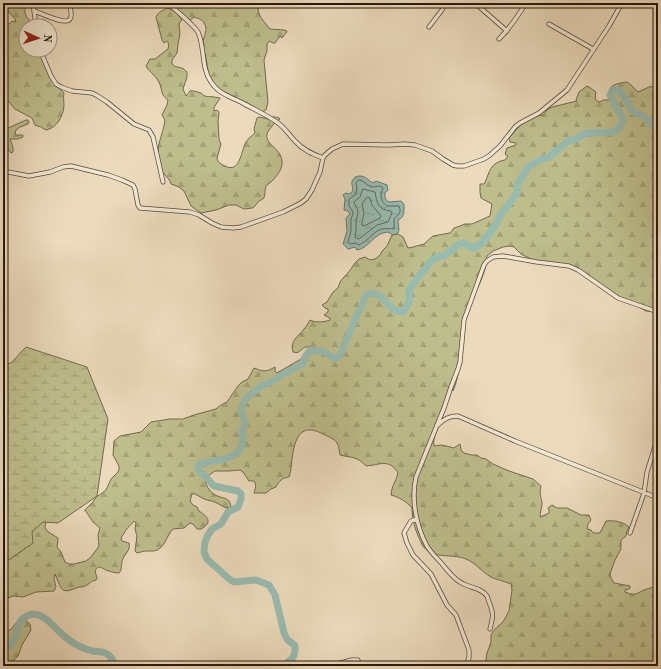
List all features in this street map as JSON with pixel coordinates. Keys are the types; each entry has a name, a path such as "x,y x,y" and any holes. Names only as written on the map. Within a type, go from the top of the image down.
{"street":[{"path":"33,3 35,18"},
{"path":"34,11 59,21 67,21 70,20 71,17 69,3"},
{"path":"167,3 194,27 198,33 206,73 216,89 268,117 278,124 299,146 310,154 323,158"},
{"path":"429,27 442,10 445,3"},
{"path":"475,3 507,31"},
{"path":"499,39 518,17 526,3"},
{"path":"3,171 29,176 71,166 108,175 133,185 140,208 190,212 199,215 220,227 241,227 283,212 306,199 320,172 325,155 332,149 343,144 415,145 432,151 442,159 457,166 464,166 484,159 500,146 515,127 539,113 567,90 609,26 622,3"},
{"path":"549,24 594,49"},
{"path":"44,58 56,84 72,91 92,93 134,124 149,130 153,137 163,182"},
{"path":"490,629 493,613 487,596 480,591 463,584 452,576 428,546 423,537 414,505 414,486 416,477 458,369 466,312 484,265 492,257 503,256 573,268 618,298 658,312"},
{"path":"437,426 450,416 458,416 658,498"},
{"path":"630,533 644,493 647,472 658,437"},
{"path":"417,519 411,521 404,533 407,543 413,555 431,574 447,605 456,615 469,650 469,658 463,666"},
{"path":"329,666 352,660 358,660"}],"green space":[{"path":"3,3 15,5 14,3 27,3 28,6 25,9 25,14 28,18 18,18 18,58 44,58 53,79 64,93 64,106 62,114 59,121 50,129 46,130 35,125 32,118 15,109 9,102 3,101 3,24 9,24 12,21 16,22 3,6"},
{"path":"171,3 258,3 258,11 270,29 287,31 282,38 280,36 275,43 269,41 267,44 267,51 264,60 268,102 266,110 259,112 244,105 221,92 212,83 203,47 203,40 206,31 205,26 202,21 194,17 189,21"},
{"path":"167,8 176,12 182,20 179,25 180,34 177,53 172,60 172,64 183,68 187,72 183,89 186,96 190,91 194,91 206,96 220,98 214,111 217,110 219,112 219,139 221,144 217,158 221,164 230,168 237,164 246,142 255,133 254,129 257,118 268,119 274,117 280,119 269,130 267,138 281,156 282,167 271,182 266,186 264,198 252,208 244,209 236,205 229,205 216,210 201,213 191,206 184,191 171,184 160,166 158,159 158,147 165,120 162,115 168,100 163,95 158,81 146,66 150,59 155,59 168,49 168,42 167,41 164,43 162,40 156,17"},
{"path":"627,82 638,92 649,87 658,86 658,312 646,311 605,290 577,269 531,259 521,254 514,247 510,246 493,251 487,256 481,281 463,320 457,379 453,391 452,389 451,390 435,435 434,446 442,445 454,448 460,444 461,450 464,453 477,455 509,471 533,479 541,486 540,494 542,503 540,517 549,513 548,508 552,505 557,508 567,508 581,515 589,515 591,520 587,529 591,530 593,533 600,533 606,521 619,522 629,527 626,536 621,540 621,549 610,574 614,583 630,586 629,589 625,590 625,592 631,594 658,586 658,666 485,666 487,653 491,642 491,635 503,622 509,611 512,590 511,584 491,577 466,559 455,556 437,555 427,550 422,544 416,531 412,508 403,500 391,495 398,473 395,468 388,464 366,466 357,459 340,455 336,441 321,433 309,430 301,433 296,441 289,477 281,480 276,487 266,493 254,493 256,486 255,482 249,481 240,470 215,471 205,478 206,485 210,490 217,496 228,500 231,507 226,508 215,502 192,494 190,501 207,517 208,520 207,524 201,529 197,529 190,523 184,528 173,529 161,548 158,550 137,553 135,551 137,536 135,529 136,523 134,521 121,538 122,541 129,543 129,546 122,561 119,573 111,572 98,567 95,571 97,578 96,580 84,587 79,587 68,591 62,590 55,574 54,578 56,587 54,591 36,592 23,597 14,596 3,599 3,561 22,551 30,538 33,529 47,515 45,527 47,531 58,538 57,547 65,562 74,564 86,561 99,546 98,535 100,528 93,522 85,510 96,497 106,490 111,479 118,472 119,466 113,455 114,441 120,436 141,432 151,422 170,419 183,419 216,409 227,402 238,386 248,379 254,368 265,371 275,367 275,371 277,373 301,359 311,349 311,347 305,347 299,352 293,352 293,342 310,320 320,322 330,320 330,318 324,315 328,312 328,309 322,305 327,302 333,292 338,288 340,282 359,259 365,257 370,260 375,259 387,246 392,235 398,234 403,237 408,248 424,244 433,236 450,233 454,228 465,224 472,224 490,216 492,204 481,198 480,184 485,183 489,171 494,165 505,160 508,156 505,154 507,148 516,145 516,143 510,142 509,138 522,123 531,117 543,115 552,107 577,101 579,92 587,86 596,92 595,99 599,102 611,100 609,94 610,88 612,86"},
{"path":"26,120 29,122 28,124 20,127 15,133 16,135 23,135 23,137 18,139 10,139 13,147 13,152 11,153 9,150 3,148 3,129"},
{"path":"26,347 87,367 108,419 97,496 58,523 43,522 32,532 33,543 3,564 3,364 11,363"},
{"path":"24,619 30,624 31,630 22,645 18,656 14,660 3,664 3,632 10,630 17,622"}],"water":[{"path":"355,177 365,177 373,183 376,181 387,185 388,190 385,193 385,198 388,202 401,201 404,204 404,214 398,220 398,233 393,235 388,232 383,233 361,249 357,250 355,247 348,249 343,244 347,231 346,218 350,214 348,211 344,210 345,199 343,195 352,192 352,181"}],"waterway":[{"path":"282,666 294,656 295,646 287,639 284,633 275,595 269,585 256,580 234,582 207,559 204,552 205,542 208,535 212,529 221,524 228,512 238,507 241,494 238,491 214,486 199,471 199,465 229,457 239,450 242,445 242,432 245,426 241,412 246,398 263,385 302,364 310,350 325,352 333,358 337,358 340,355 366,295 378,295 382,297 393,309 398,312 403,312 409,302 409,290 431,261 439,256 444,256 463,243 474,248 482,243 517,193 518,183 529,166 544,158 548,158 568,141 576,139 587,133 613,132 619,128 623,121 610,95 613,90 619,90 633,112 643,116 654,127 658,128"},
{"path":"658,92 656,97 656,106 658,111"},
{"path":"3,649 11,645 23,618 35,614 45,618 68,640 77,645 92,651 106,653 116,666"}]}
